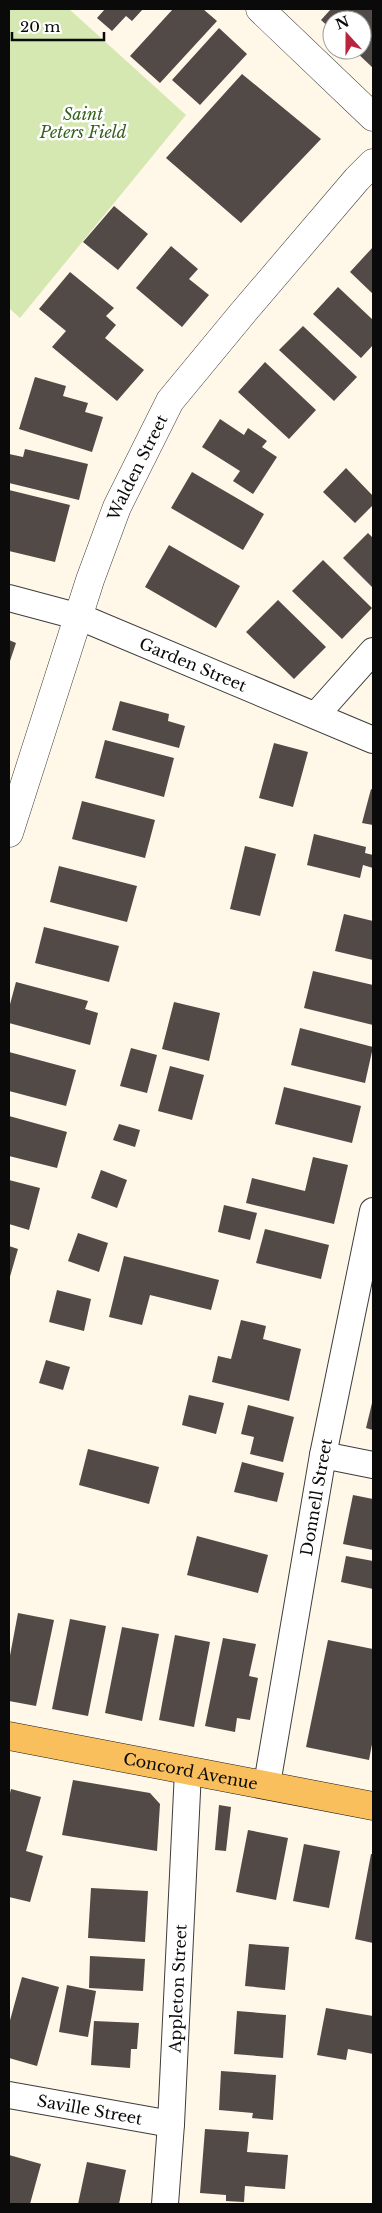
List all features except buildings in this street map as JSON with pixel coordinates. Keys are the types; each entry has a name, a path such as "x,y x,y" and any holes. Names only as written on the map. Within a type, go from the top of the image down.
{"main road":[{"name":"Concord Avenue","path":"9,1736 188,1772 267,1784 373,1806"}],"street":[{"path":"260,9 373,117"},
{"name":"Walden Street","path":"9,833 80,617 90,580 117,508 170,401 247,307 373,163"},
{"name":"Garden Street","path":"9,598 80,617 316,714 373,740"},
{"path":"316,714 373,651"},
{"name":"Donnell Street","path":"267,1784 323,1455 373,1211"},
{"path":"323,1455 373,1465"},
{"name":"Appleton Street","path":"165,2204 171,2124 188,1772"},
{"name":"Saville Street","path":"9,2095 171,2124"}],"green space":[{"name":"Saint Peters Field","path":"9,9 69,9 186,115 20,318 9,308"}]}
